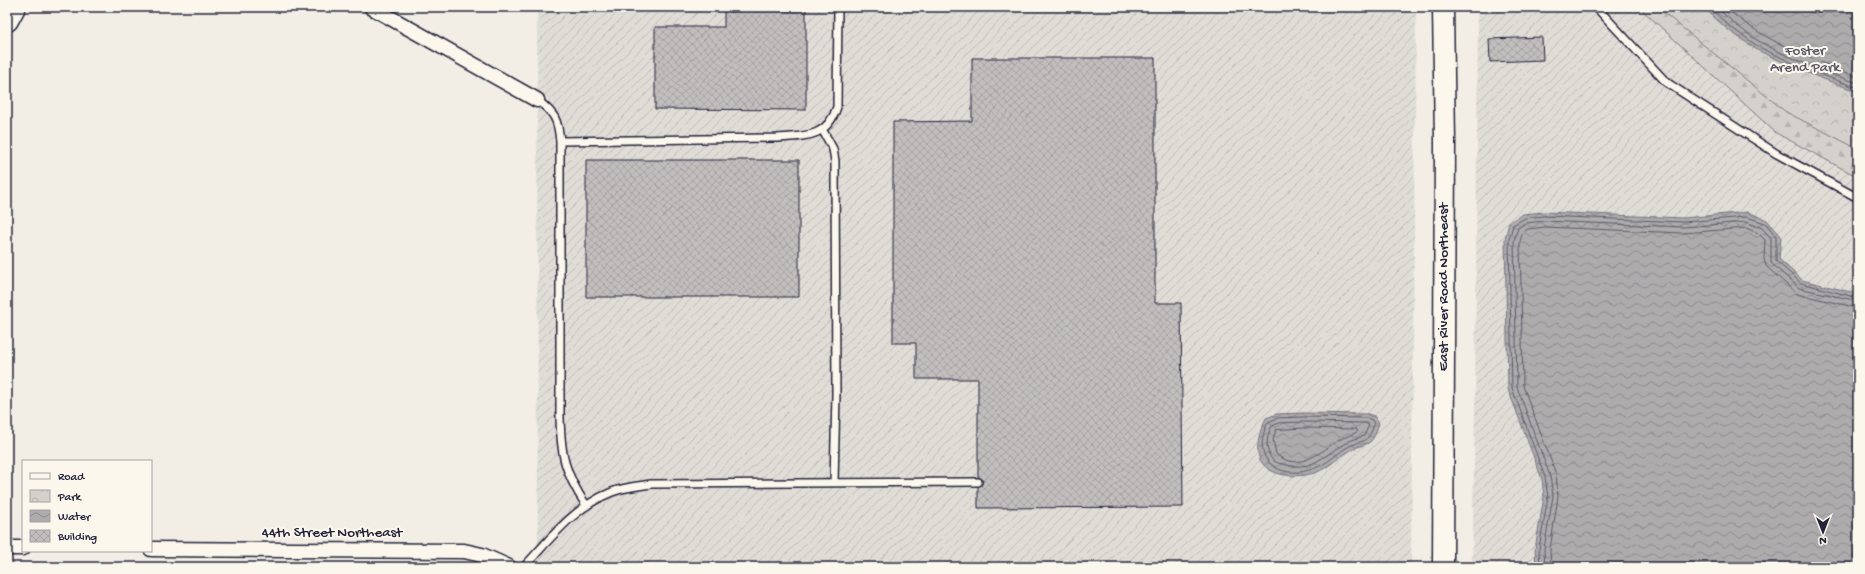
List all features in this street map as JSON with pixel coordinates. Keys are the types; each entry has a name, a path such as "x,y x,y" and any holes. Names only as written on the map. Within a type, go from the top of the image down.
{"main road":[{"path":"7,20 14,7"}],"street":[{"path":"370,7 537,100"},
{"name":"East River Road Northeast","path":"1443,7 1443,567"},
{"path":"7,548 22,548"},
{"name":"44th Street Northeast","path":"152,549 464,551 482,555 509,567"}],"lane":[{"path":"560,141 777,138 807,136 822,129 833,120 838,106 838,7"},
{"path":"1596,7 1666,82 1777,154 1858,198"},
{"path":"537,100 549,108 559,126 561,447 566,468 573,486 586,505"},
{"path":"822,129 833,149 835,161 836,394 834,483"},
{"path":"524,567 567,520 586,505 613,491 651,484 978,482"}],"shaded area":[{"path":"537,7 1416,7 1411,567 538,567"},
{"path":"1478,7 1657,7 1858,149 1858,567 1472,567 1475,413"}],"green space":[{"path":"1639,7 1703,7 1858,92 1858,177 1776,133"},
{"name":"Foster Arend Park","path":"1657,7 1858,7 1858,149 1786,112"}],"water":[{"path":"1703,7 1858,7 1858,92 1800,70 1757,50 1727,29"},
{"path":"1544,212 1683,218 1748,212 1767,220 1781,236 1779,259 1802,280 1855,293 1858,292 1858,567 1536,567 1535,549 1544,497 1542,479 1508,389 1505,239 1509,222 1523,214"},
{"path":"1277,414 1368,414 1374,416 1379,423 1371,441 1348,452 1317,472 1295,476 1273,472 1262,463 1258,452 1258,440 1266,418"}],"building":[{"path":"724,7 806,7 806,110 655,109 655,27 724,27"},
{"path":"1542,37 1543,60 1490,62 1489,39"},
{"path":"972,58 1155,58 1155,303 1181,303 1183,507 978,508 978,487 983,482 982,479 978,477 978,379 916,379 916,343 893,343 893,122 972,121"},
{"path":"586,160 799,160 799,297 586,297"}]}
